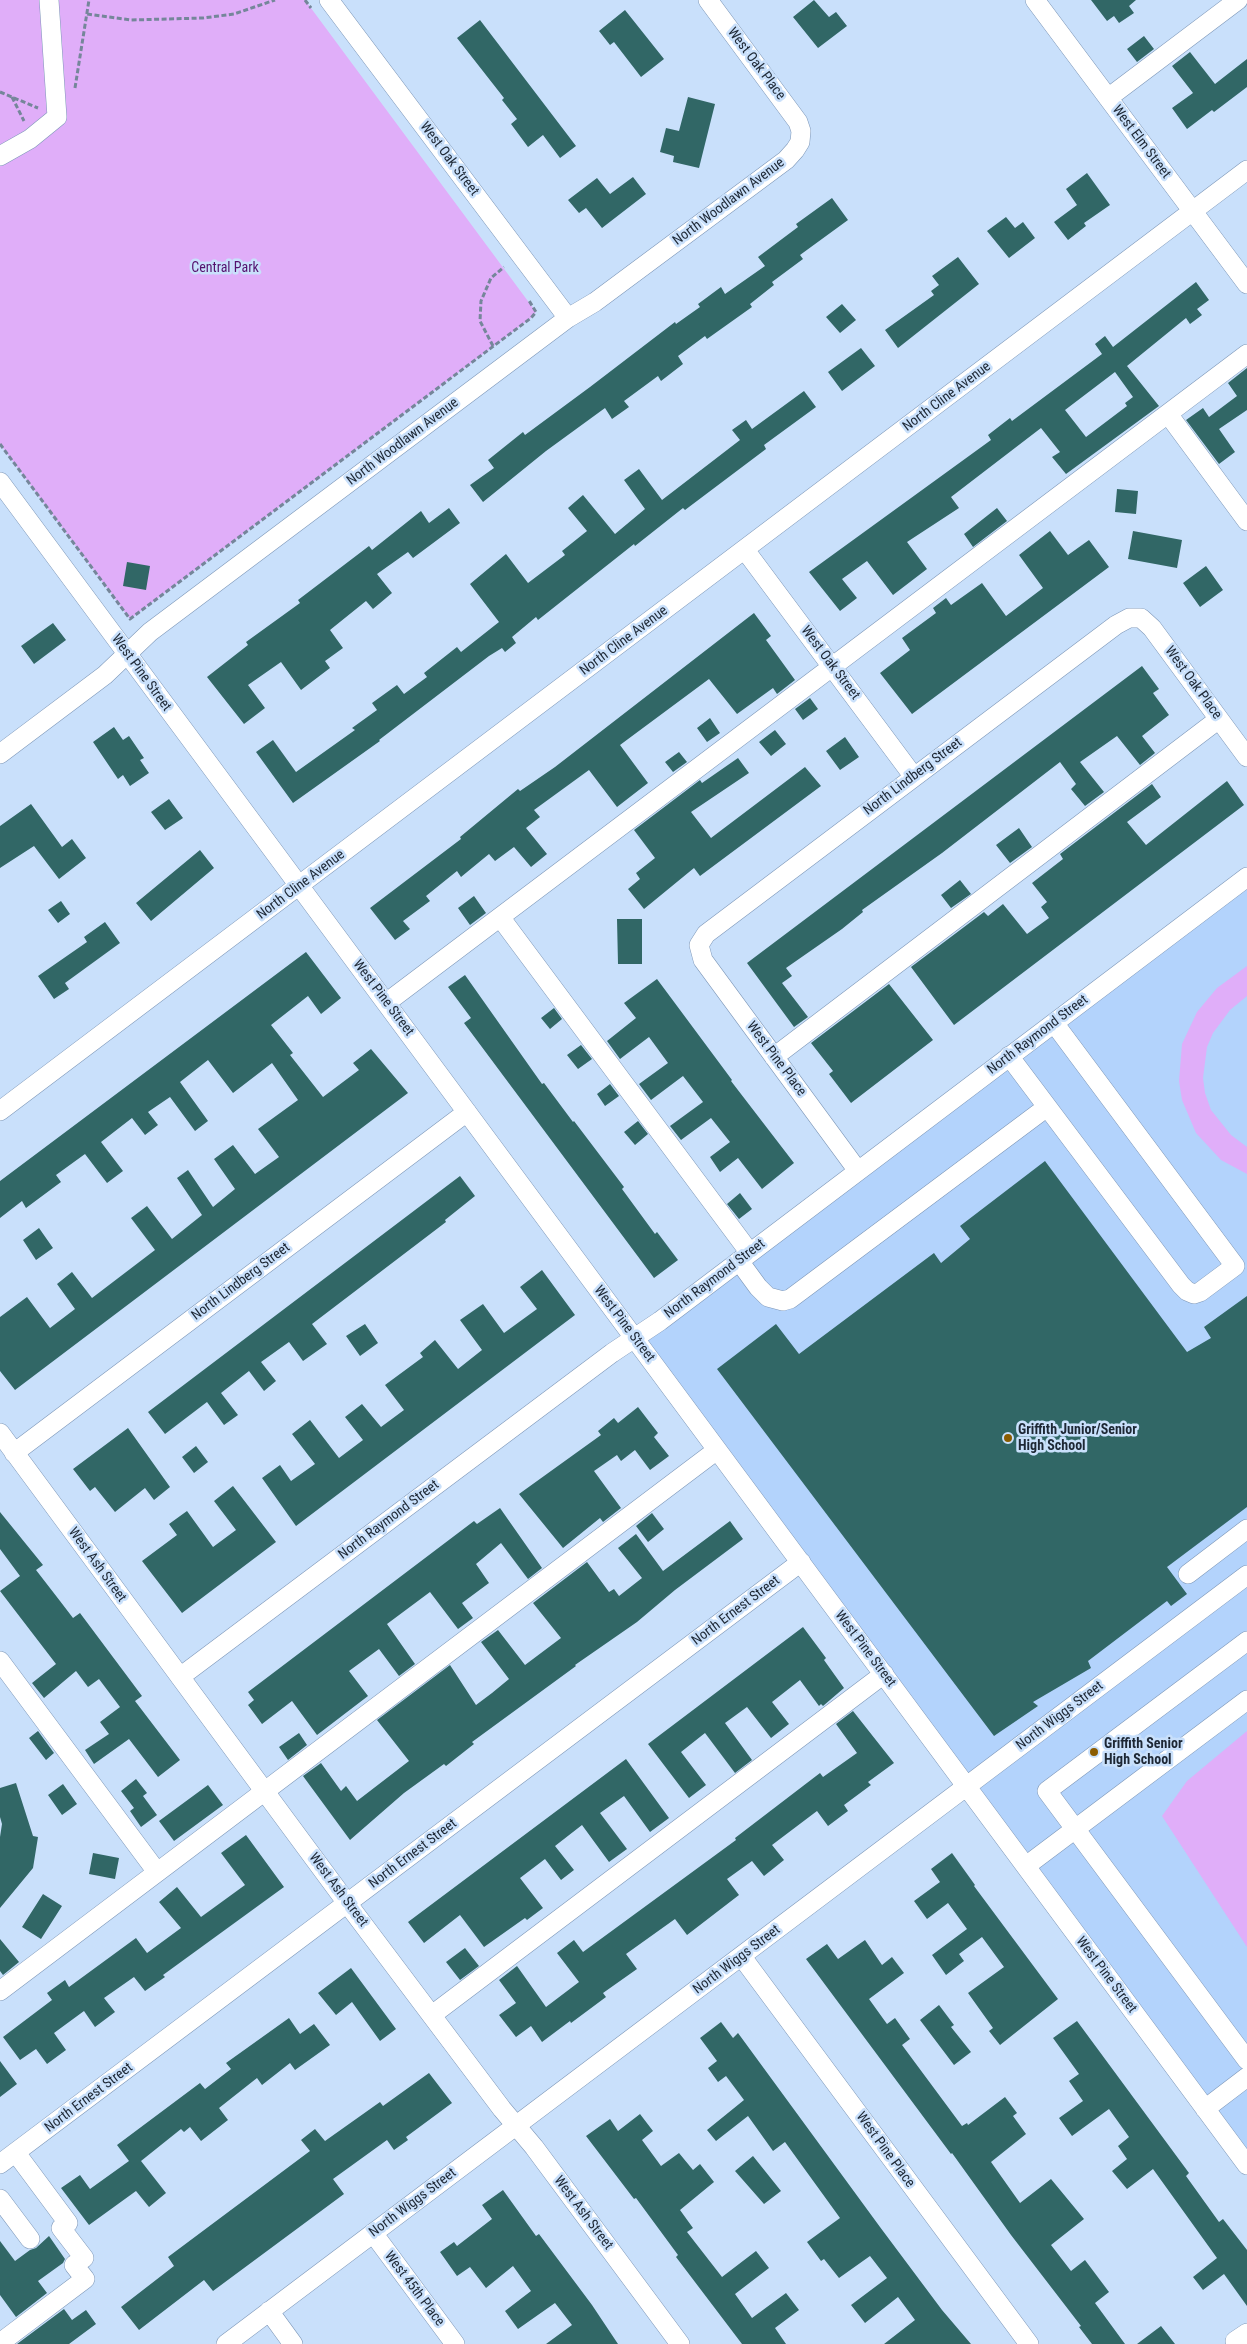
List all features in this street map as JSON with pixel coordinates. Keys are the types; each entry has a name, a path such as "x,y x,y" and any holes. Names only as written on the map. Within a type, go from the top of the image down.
{"street":[{"path":"0,156 32,138 57,117 49,0"},
{"name":"West Oak Street","path":"329,0 568,318"},
{"name":"West Oak Place","path":"708,0 792,113 801,130"},
{"name":"West Elm Street","path":"1035,0 1247,284"},
{"path":"1108,98 1238,0"},
{"name":"North Woodlawn Avenue","path":"0,754 105,674 157,626 568,318 595,302 786,160 800,142 801,130"},
{"name":"North Cline Avenue","path":"0,1111 1247,170"},
{"path":"386,1003 1247,354"},
{"path":"1168,414 1247,521"},
{"name":"West Pine Street","path":"0,482 1247,2165"},
{"name":"West Oak Street","path":"745,550 914,777"},
{"name":"West Oak Place","path":"1134,617 1140,618 1152,628 1247,757"},
{"name":"North Lindberg Street","path":"699,945 710,930 1116,625 1134,617"},
{"path":"774,1057 1219,719"},
{"name":"North Raymond Street","path":"180,1677 612,1353 744,1257 1247,877"},
{"path":"500,917 744,1257 758,1287 768,1297 783,1301 790,1299 1047,1107"},
{"name":"West Pine Place","path":"699,945 699,951 708,967 858,1171"},
{"path":"1010,1056 1187,1292 1194,1294 1200,1292 1235,1266 1054,1022"},
{"name":"North Lindberg Street","path":"14,1453 467,1112"},
{"name":"West Ash Street","path":"0,1433 347,1904 680,2344"},
{"path":"0,1991 717,1450"},
{"path":"1188,1574 1246,1532"},
{"name":"North Ernest Street","path":"0,2164 801,1562"},
{"name":"North Wiggs Street","path":"226,2344 1247,1575"},
{"path":"1247,1641 1047,1791 1247,2060"},
{"path":"0,1661 157,1872"},
{"path":"432,2016 884,1674"},
{"path":"1026,1866 1247,1700"},
{"name":"West Pine Place","path":"742,1957 1028,2344"},
{"path":"1205,2109 1247,2077"},
{"path":"0,2343 85,2279 74,2265 84,2258 61,2228 68,2222 16,2153"},
{"path":"0,2199 30,2239"},
{"name":"West 45th Place","path":"373,2233 455,2344"},
{"path":"269,2311 293,2344"},
{"path":"1237,2344 1235,2341 1247,2333"}],"path":[{"path":"73,96 89,0"},
{"path":"87,14 131,20 203,18 234,14 275,0"},
{"path":"305,0 317,16"},
{"path":"0,92 57,117"},
{"path":"12,97 32,138"},
{"path":"498,259 510,274"},
{"path":"493,346 480,321 481,301 491,278 504,267"},
{"path":"0,444 130,619 531,318 536,312 526,296"}],"shaded area":[{"name":"Griffith Senior High School","path":"1247,875 1247,2165 634,1338"}],"green space":[{"name":"Central Park","path":"0,0 305,0 536,312 531,318 130,619 0,444"},
{"path":"1247,966 1247,996 1230,1010 1213,1033 1207,1047 1203,1078 1205,1093 1211,1110 1231,1135 1247,1147 1247,1174 1221,1160 1196,1133 1182,1100 1179,1081 1182,1044 1197,1012 1217,988"},
{"path":"1247,1731 1247,1947 1162,1816 1187,1781"}],"building":[{"path":"814,0 829,17 836,12 847,26 818,48 793,17"},
{"path":"1091,0 1136,0 1129,6 1134,13 1119,23 1114,16 1107,21"},
{"path":"625,10 664,59 641,77 614,42 610,45 599,31"},
{"path":"480,20 576,146 560,158 543,135 528,147 511,124 517,119 502,100 504,98 457,38"},
{"path":"1144,36 1154,49 1137,62 1127,49"},
{"path":"1190,52 1215,84 1247,59 1247,87 1214,112 1212,110 1187,129 1172,108 1193,93 1172,66"},
{"path":"688,97 715,104 699,168 673,162 674,156 660,152 666,128 679,131"},
{"path":"1087,173 1110,205 1084,223 1086,226 1068,240 1054,222 1077,205 1066,189"},
{"path":"633,177 646,194 602,228 586,208 579,213 568,200 597,178 610,194"},
{"path":"832,198 848,220 800,255 803,259 772,282 774,285 750,304 752,307 707,339 705,336 678,356 683,364 661,381 658,376 624,401 629,407 612,419 605,408 546,451 483,502 470,485 494,468 488,460 523,432 525,435 675,322 676,324 700,307 698,304 721,287 725,294 765,266 758,257 798,227 796,224"},
{"path":"1006,217 1015,228 1023,222 1035,238 1009,258 987,231"},
{"path":"958,257 979,284 898,348 885,330 934,295 931,291 939,285 932,276"},
{"path":"1196,282 1209,300 1197,309 1202,315 1190,324 1186,318 1127,366 1159,406 1066,474 1052,457 1060,452 1041,428 951,497 959,508 907,542 927,569 893,595 867,561 842,579 857,598 840,611 809,572 991,440 988,435 1010,418 1012,421 1102,354 1095,344 1105,336 1113,347","holes":["1115,372 1133,397 1125,403 1127,406 1086,437 1065,410"]},
{"path":"842,304 856,320 840,333 826,317"},
{"path":"861,348 875,366 842,391 828,372"},
{"path":"1247,368 1247,410 1219,429 1235,452 1219,464 1186,420 1203,408 1209,417 1237,396 1228,383"},
{"path":"804,391 816,407 764,445 766,449 685,510 683,508 635,546 634,544 538,620 536,617 512,637 516,643 505,652 502,648 489,656 380,741 293,803 256,752 273,740 296,772 355,730 352,728 377,710 372,703 397,685 404,694 427,677 424,673 457,647 461,652 499,622 470,584 506,554 528,583 565,555 562,551 587,531 568,508 583,495 615,534 645,509 624,480 639,469 662,500 740,440 732,430 746,420 752,429"},
{"path":"1117,489 1138,491 1136,514 1115,512"},
{"path":"449,508 460,523 413,558 408,552 377,574 392,593 373,609 366,601 330,630 343,648 325,661 330,668 301,690 281,662 248,685 265,708 244,724 207,677 248,645 246,642 300,603 298,600 369,546 372,550 421,511 429,523"},
{"path":"997,508 1007,521 973,547 964,534"},
{"path":"1050,531 1068,555 1089,540 1109,567 912,714 880,673 910,650 902,638 936,613 933,608 946,598 951,605 982,583 1006,616 1043,588 1019,555"},
{"path":"1133,531 1182,540 1177,568 1128,559"},
{"path":"127,562 150,566 146,590 123,586"},
{"path":"1206,566 1223,590 1200,607 1183,583"},
{"path":"754,613 771,636 766,640 795,680 777,694 773,688 737,714 709,679 620,745 648,783 617,807 589,770 534,810 540,817 526,828 547,854 531,867 514,847 495,861 489,854 461,877 457,871 426,896 430,901 403,921 410,929 395,940 370,908 461,839 460,837 518,789 520,791 555,767"},
{"path":"53,623 66,640 34,664 21,646"},
{"path":"1142,666 1159,689 1153,693 1169,715 1142,736 1155,753 1140,765 1117,736 1080,762 1104,792 1085,806 1071,789 1076,784 1060,762 942,853 862,910 863,912 842,929 786,968 792,976 782,983 808,1017 794,1027 747,963"},
{"path":"810,698 818,709 803,720 795,709"},
{"path":"710,718 720,733 707,742 697,728"},
{"path":"114,727 123,740 129,736 144,758 140,760 149,773 130,786 123,775 118,779 93,742"},
{"path":"775,730 786,744 771,756 759,742"},
{"path":"845,737 859,757 840,770 826,751"},
{"path":"679,752 687,762 673,772 665,762"},
{"path":"738,758 749,773 691,812 711,838 805,767 821,786 700,876 694,868 644,909 628,889 640,879 636,873 655,858 634,830 700,780 702,783"},
{"path":"1227,781 1244,805 954,1025 911,967 984,912 988,916 1003,904 1027,934 1049,918 1041,907 1047,902 1032,883 1063,859 1060,854 1152,784 1161,797 1127,822 1146,845"},
{"path":"169,799 183,818 165,830 151,812"},
{"path":"31,804 62,847 72,839 86,858 59,879 34,846 0,868 0,826"},
{"path":"1019,828 1032,847 1010,863 996,845"},
{"path":"200,850 214,868 151,921 136,903"},
{"path":"960,880 971,894 951,908 941,895"},
{"path":"474,896 486,913 470,925 458,908"},
{"path":"61,901 70,914 58,923 48,910"},
{"path":"617,919 642,919 642,964 618,964"},
{"path":"105,922 120,943 65,983 69,989 54,999 38,976 87,942 84,937"},
{"path":"306,952 341,998 321,1014 308,996 271,1025 293,1053 290,1055 323,1097 359,1070 353,1063 371,1049 408,1093 15,1390 0,1371 0,1317 27,1297 50,1328 75,1309 57,1284 72,1272 92,1298 155,1250 131,1218 147,1206 172,1239 202,1215 177,1178 188,1170 213,1207 235,1189 214,1159 233,1145 255,1174 279,1157 258,1129 298,1100 272,1063 233,1093 208,1060 180,1082 208,1121 195,1131 170,1097 148,1112 158,1125 145,1135 132,1118 101,1142 123,1171 107,1183 85,1154 56,1175 61,1182 26,1208 22,1201 0,1218 0,1181"},
{"path":"465,975 542,1084 544,1083 574,1121 624,1187 622,1189 655,1234 657,1232 678,1260 654,1278 464,1023 471,1018 448,987"},
{"path":"657,979 731,1081 794,1163 762,1189 738,1158 720,1172 710,1157 730,1142 711,1118 681,1140 670,1126 703,1102 683,1076 651,1100 639,1084 668,1063 649,1037 620,1059 607,1041 636,1018 624,1003"},
{"path":"889,984 933,1040 851,1103 829,1074 833,1071 811,1043"},
{"path":"554,1008 562,1019 550,1029 541,1018"},
{"path":"581,1045 592,1059 578,1069 567,1055"},
{"path":"610,1084 619,1096 605,1106 597,1094"},
{"path":"638,1121 648,1134 635,1145 624,1132"},
{"name":"Griffith Junior/Senior High School","path":"1045,1161 1187,1352 1211,1338 1204,1327 1247,1296 1247,1507 1167,1567 1187,1594 1171,1606 1167,1601 1088,1661 1091,1668 1033,1702 1038,1706 994,1736 717,1369 776,1324 799,1354 934,1253 941,1263 970,1239 960,1226"},
{"path":"460,1176 475,1196 445,1220 446,1222 312,1324 327,1344 303,1361 289,1342 261,1362 276,1381 264,1391 249,1371 221,1393 238,1415 224,1425 207,1402 165,1434 148,1412"},
{"path":"740,1193 752,1209 739,1219 727,1204"},
{"path":"39,1228 53,1248 36,1260 23,1240"},
{"path":"542,1270 575,1315 296,1526 262,1478 280,1465 291,1481 315,1464 292,1434 310,1420 339,1458 363,1440 345,1417 362,1404 381,1427 404,1410 385,1385 423,1357 420,1353 435,1340 458,1369 482,1350 460,1320 483,1304 504,1333 537,1309 520,1287"},
{"path":"365,1324 378,1343 360,1356 346,1336"},
{"path":"638,1407 658,1433 654,1437 669,1456 650,1470 635,1450 621,1461 617,1455 594,1471 621,1508 603,1522 600,1518 563,1548 519,1494 601,1435 598,1431 614,1418 618,1423"},
{"path":"128,1428 170,1487 154,1500 145,1488 115,1512 95,1487 90,1491 73,1469"},
{"path":"196,1446 208,1462 194,1473 182,1457"},
{"path":"233,1486 276,1542 182,1613 142,1561 177,1535 169,1524 187,1511 213,1547 236,1530 214,1501"},
{"path":"500,1508 542,1568 528,1579 501,1543 476,1564 489,1583 462,1603 473,1618 458,1629 430,1592 387,1624 415,1664 399,1676 379,1649 349,1671 368,1696 317,1735 292,1701 262,1724 248,1705 254,1700 248,1692 474,1521 477,1524"},
{"path":"0,1512 43,1565 36,1570 73,1618 80,1613 142,1696 135,1701 180,1760 158,1777 129,1739 94,1764 85,1750 109,1734 100,1722 120,1707 99,1679 88,1687 76,1671 44,1698 32,1683 56,1664 0,1591 20,1576 0,1549"},
{"path":"652,1513 664,1529 648,1542 636,1526"},
{"path":"730,1521 743,1539 675,1590 637,1622 575,1665 472,1742 474,1744 446,1766 444,1764 404,1793 350,1840 303,1776 321,1763 341,1791 346,1786 357,1801 409,1761 377,1720 450,1665 476,1705 492,1693 509,1679 481,1642 498,1630 525,1665 561,1638 533,1603 587,1562 609,1592 614,1589 619,1596 642,1578 618,1548 636,1534 663,1571"},
{"path":"803,1627 826,1658 824,1660 844,1688 823,1706 821,1704 819,1706 800,1680 772,1702 789,1724 771,1738 747,1707 725,1723 752,1760 735,1773 705,1733 681,1752 706,1785 689,1798 648,1744"},
{"path":"853,1711 894,1763 868,1782 871,1785 844,1805 848,1811 828,1826 817,1811 772,1845 784,1860 764,1876 752,1861 727,1879 739,1895 687,1935 675,1919 626,1954 637,1969 603,1993 606,1997 571,2023 570,2021 542,2042 531,2026 516,2037 499,2015 516,2003 499,1980 517,1966 546,2007 579,1982 557,1953 574,1940 583,1952 736,1840 735,1838 820,1773 823,1777 857,1753 836,1724"},
{"path":"38,1731 54,1753 46,1760 29,1738"},
{"path":"299,1733 307,1745 288,1760 279,1747"},
{"path":"626,1759 669,1818 650,1832 624,1796 600,1813 627,1849 609,1862 582,1825 555,1846 574,1870 561,1880 545,1859 520,1878 543,1908 527,1920 525,1918 484,1947 460,1915 424,1943 408,1922"},
{"path":"136,1779 147,1793 143,1796 157,1815 141,1827 130,1811 134,1808 121,1791"},
{"path":"16,1783 33,1836 38,1837 33,1868 0,1908 0,1837 2,1824 0,1817 0,1788"},
{"path":"63,1784 77,1804 62,1815 48,1795"},
{"path":"208,1785 223,1805 174,1841 159,1821"},
{"path":"246,1835 284,1887 163,1975 165,1977 145,1991 134,1977 104,1998 115,2012 95,2027 84,2011 54,2033 66,2050 47,2064 36,2049 20,2060 3,2037 52,2000 47,1993 65,1980 69,1987 136,1938 147,1953 181,1928 159,1902 177,1887 201,1917 245,1885 221,1853"},
{"path":"93,1853 119,1858 115,1879 89,1874"},
{"path":"952,1853 974,1886 1058,1999 1000,2045 989,2031 993,2028 968,1993 1004,1967 982,1937 959,1954 964,1961 946,1975 932,1955 967,1929 948,1903 927,1919 914,1901 940,1882 931,1869"},
{"path":"43,1894 62,1906 41,1939 22,1927"},
{"path":"0,1939 19,1962 3,1975 0,1971"},
{"path":"865,1940 882,1965 892,1957 904,1973 869,1999 887,2024 895,2018 910,2039 902,2045 962,2126 967,2123 968,2125 1005,2097 1017,2113 1013,2116 1026,2134 991,2162 1020,2203 1051,2179 1084,2219 1051,2245 1071,2271 1085,2260 1109,2292 1095,2303 1125,2344 1092,2344 1079,2327 1081,2326 806,1959 827,1944 838,1959"},
{"path":"465,1948 479,1966 460,1980 446,1962"},
{"path":"351,1968 396,2029 380,2041 352,2002 336,2015 318,1993"},
{"path":"939,2005 954,2025 951,2027 971,2052 954,2065 920,2020"},
{"path":"289,2018 300,2034 314,2024 330,2045 295,2070 290,2063 262,2085 257,2078 219,2108 228,2120 201,2141 190,2127 184,2132 181,2129 141,2161 166,2193 149,2207 136,2191 89,2225 61,2188 80,2175 90,2189 129,2161 117,2145 200,2083 205,2089 231,2069 226,2063"},
{"path":"1077,2021 1189,2173 1186,2176 1219,2222 1223,2219 1247,2250 1247,2306 1224,2274 1203,2290 1193,2277 1217,2258 1153,2169 1127,2189 1112,2171 1127,2159 1118,2146 1129,2137 1109,2109 1072,2136 1059,2118 1083,2101 1069,2081 1079,2074 1053,2038"},
{"path":"721,2022 733,2038 738,2033 942,2310 971,2344 884,2344 915,2320 898,2297 865,2323 851,2305 887,2278 870,2256 839,2278 824,2259 821,2261 807,2242 840,2218 785,2142 773,2151 748,2116 716,2141 707,2130 744,2100 726,2076 718,2082 708,2068 717,2061 700,2038"},
{"path":"0,2061 17,2084 0,2097"},
{"path":"429,2073 452,2103 406,2137 408,2140 394,2150 387,2140 333,2179 344,2194 213,2291 204,2280 139,2330 121,2307 174,2266 168,2257 310,2151 301,2140 315,2129 325,2141 380,2102 383,2106"},
{"path":"640,2114 653,2131 642,2140 661,2166 679,2153 693,2170 700,2164 714,2182 680,2210 693,2228 687,2232 722,2277 756,2251 769,2268 735,2294 752,2318 786,2293 799,2310 775,2328 786,2344 742,2344 676,2257 678,2255 636,2198 634,2199 586,2136 610,2119 618,2131"},
{"path":"753,2156 781,2191 764,2204 735,2171"},
{"path":"503,2190 536,2236 539,2234 592,2305 618,2344 546,2344 572,2325 555,2303 518,2329 505,2311 531,2291 513,2266 486,2288 470,2267 457,2276 440,2252 454,2242 457,2246 492,2219 482,2205"},
{"path":"49,2236 65,2259 63,2263 38,2281 47,2293 16,2317 0,2295 0,2241 15,2261 36,2248"},
{"path":"64,2309 72,2320 86,2310 96,2324 69,2344 17,2344"},
{"path":"1161,2326 1175,2344 1137,2344"}],"place":[{"name":"Griffith Junior/Senior High School","path":"1008,1438"},
{"name":"Griffith Senior High School","path":"1094,1752"}]}
